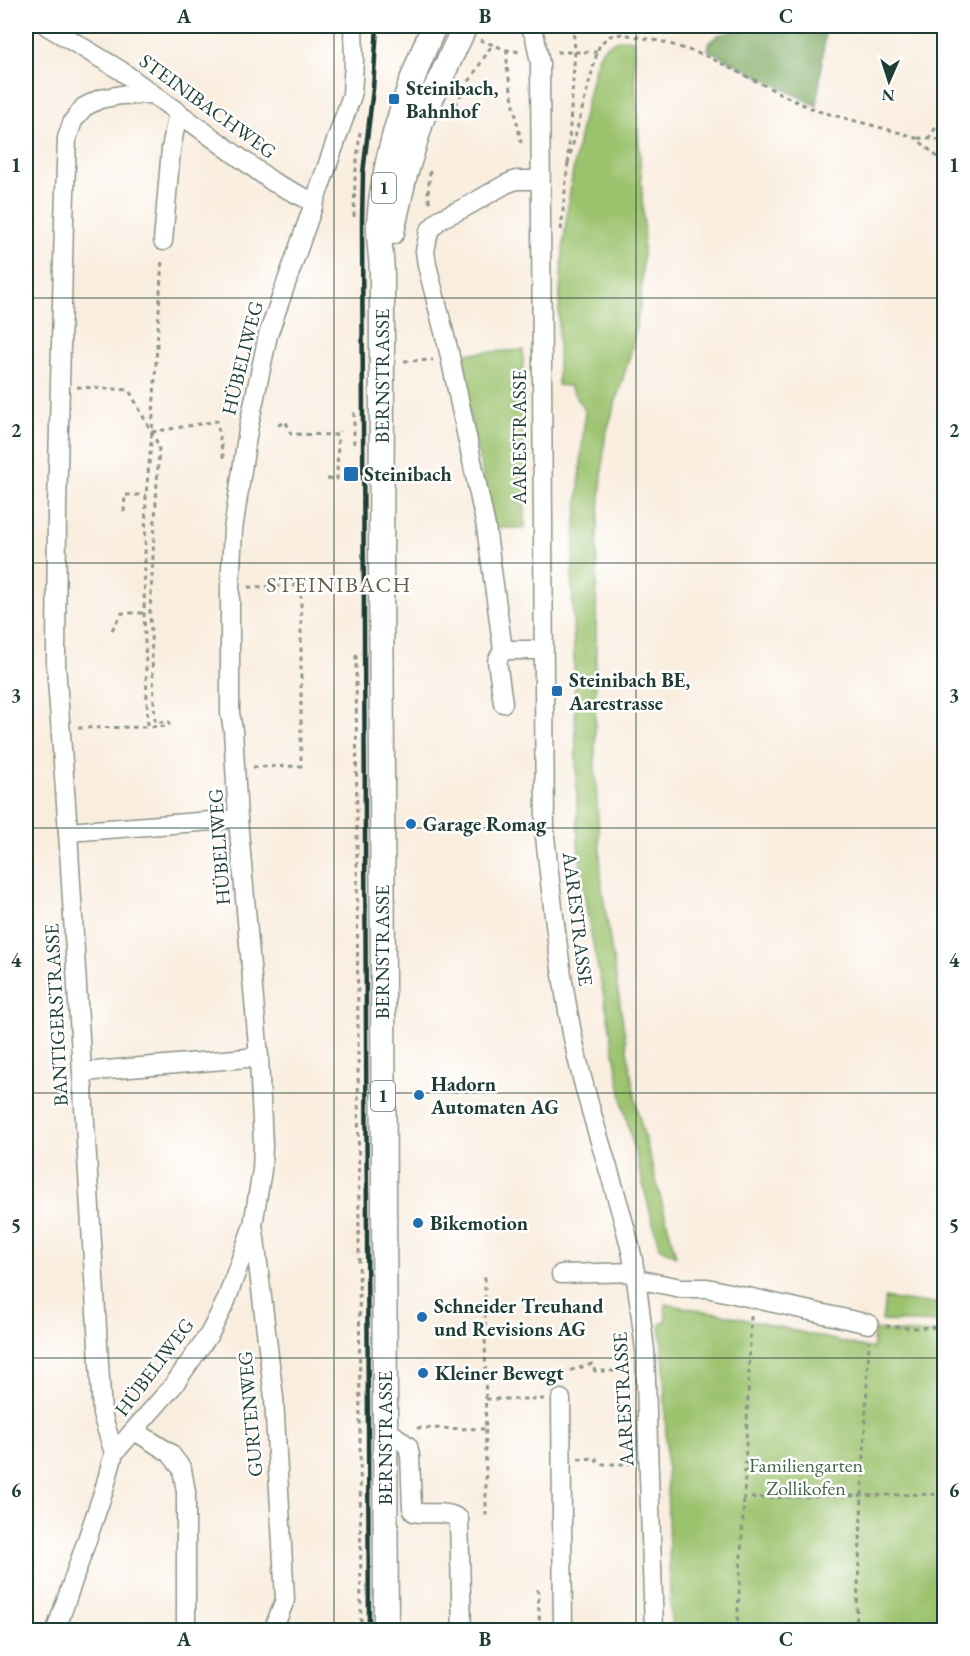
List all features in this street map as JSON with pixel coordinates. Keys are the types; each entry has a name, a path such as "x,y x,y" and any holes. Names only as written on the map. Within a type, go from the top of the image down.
{"main road":[{"name":"BERNSTRASSE","path":"386,1630 381,562 383,431 382,274 379,223 386,175 404,105 418,61 434,26"},
{"name":"BERNSTRASSE","path":"382,274 411,153 423,116 472,32"}],"street":[{"name":"STEINIBACHWEG","path":"47,26 120,70 273,182 313,201"},
{"name":"HÜBELIWEG","path":"56,1630 104,1490 114,1453 173,1386 210,1334 226,1301 253,1225 262,1170 263,1145 259,1057 229,694 230,588 234,530 240,476 268,335 352,95 353,26"},
{"name":"AARESTRASSE","path":"530,26 535,37 540,63 545,836 557,948 577,1058 635,1276 645,1370 654,1630"},
{"name":"BANTIGERSTRASSE","path":"114,1453 102,1414 55,633 60,386 67,138 72,121 84,107 100,99 121,95 152,94"},
{"path":"163,242 171,149 178,112"},
{"path":"503,703 497,661 503,650 486,527 427,265 426,240 429,231 436,223 506,184 516,180 539,180"},
{"path":"503,650 543,650"},
{"path":"68,832 238,819"},
{"path":"83,1072 259,1057"},
{"name":"GURTENWEG","path":"253,1225 274,1398 285,1600 273,1630"},
{"path":"561,1274 635,1276 681,1288 707,1288 869,1324"},
{"path":"561,1399 563,1630"},
{"path":"385,1428 408,1446 414,1512 454,1515 459,1519 462,1630"},
{"path":"135,1431 170,1453 182,1469 186,1492 186,1630"}],"path":[{"path":"573,26 575,51 568,163 597,52 601,43 610,36 616,35 664,42 709,57 818,111 893,129 916,138 945,140"},
{"path":"472,32 492,45 521,52"},
{"path":"446,119 492,45"},
{"path":"507,50 507,68 522,147"},
{"path":"556,52 597,52"},
{"path":"928,139 945,116"},
{"path":"916,138 945,163"},
{"path":"411,153 427,160 429,203 436,223"},
{"path":"148,727 144,613 146,495 163,242"},
{"path":"402,361 430,360"},
{"path":"60,386 129,390 159,446 150,612 155,722 169,722 169,726 61,728"},
{"path":"354,411 354,444"},
{"path":"152,432 216,421 226,474 240,476"},
{"path":"278,425 286,422 291,434 339,433 337,479 327,479"},
{"path":"124,512 125,495 146,495"},
{"path":"230,588 294,586 294,577"},
{"path":"236,767 301,766 301,596"},
{"path":"112,630 122,612 144,613"},
{"path":"356,656 361,1630"},
{"path":"485,1277 486,1520"},
{"path":"737,1630 751,1299"},
{"path":"856,1630 869,1324 911,1328 945,1327"},
{"path":"562,1373 592,1364 592,1369 595,1371 645,1370"},
{"path":"486,1399 561,1399"},
{"path":"385,1428 486,1429"},
{"path":"597,1458 597,1462 602,1464 648,1463"},
{"path":"744,1497 945,1494"},
{"path":"536,1590 538,1591 540,1630"}],"green space":[{"path":"760,26 804,26 807,33 814,35 819,32 825,35 817,106 708,50 709,43 718,35"},
{"path":"623,39 633,40 644,228 641,301 631,352 605,437 597,538 595,767 602,888 630,1068 638,1112 676,1256 659,1247 623,1105 587,915 578,845 572,575 585,410 569,386 558,385 561,276 573,168 597,60 603,49"},
{"path":"523,350 525,528 494,528 457,354"},
{"path":"885,1298 944,1303 944,1323 882,1321"},
{"name":"Familiengarten Zollikofen","path":"665,1304 723,1314 873,1349 874,1330 911,1333 944,1332 944,1630 671,1630 664,1365 660,1323 666,1322"}],"railway":[{"path":"369,1630 362,222 363,173 373,89 377,26"}],"place":[{"name":"Steinibach, Bahnhof","path":"394,99"},
{"name":"Steinibach","path":"351,474"},
{"name":"Steinibach BE, Aarestrasse","path":"557,691"},
{"name":"Garage Romag","path":"411,824"},
{"name":"Hadorn Automaten AG","path":"419,1095"},
{"name":"Bikemotion","path":"418,1223"},
{"name":"Schneider Treuhand und Revisions AG","path":"422,1317"},
{"name":"Kleiner Bewegt","path":"423,1373"}],"district":[{"name":"STEINIBACH","path":"339,584"}]}
